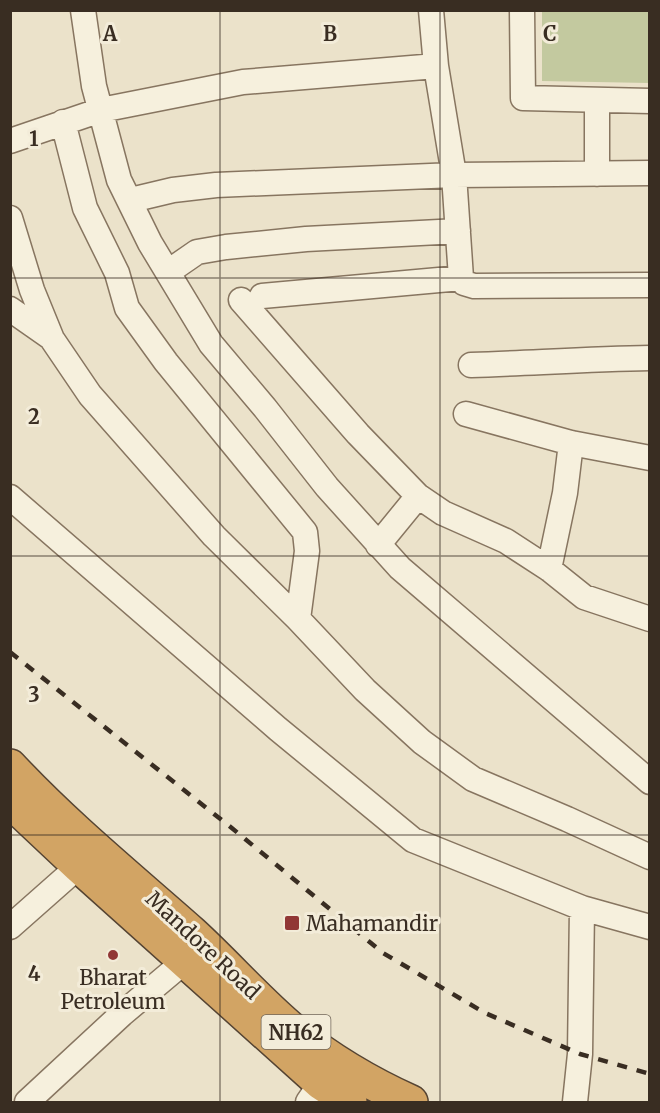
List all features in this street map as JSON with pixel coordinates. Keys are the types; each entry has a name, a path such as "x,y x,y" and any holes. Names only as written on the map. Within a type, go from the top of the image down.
{"highway":[{"name":"Mandore Road","path":"10,766 35,793 198,939 293,1030 333,1060 377,1087 411,1102"},
{"name":"Mandore Road","path":"10,801 185,961 314,1093 350,1102"}],"street":[{"path":"83,10 94,86 116,171 150,243 211,344 327,487 400,568 650,782"},
{"path":"431,10 436,66 454,176 461,278 464,283 474,286 650,285"},
{"path":"522,10 523,98 650,101"},
{"path":"10,141 101,110 243,82 436,66"},
{"path":"597,100 597,174"},
{"path":"63,122 85,207 117,273 127,308 166,362 305,532 307,551 298,619"},
{"path":"130,200 173,190 216,185 454,176 650,173"},
{"path":"10,218 32,290 52,339 90,395 206,527 365,690 422,742 473,779 650,857"},
{"path":"168,272 197,252 226,247 306,239 458,231"},
{"path":"461,278 251,298 358,434 418,496 443,513 506,541 549,569 584,597 650,619"},
{"path":"10,309 52,339"},
{"path":"471,365 572,359 650,358"},
{"path":"466,414 571,443 650,458"},
{"path":"549,569 565,493 571,443"},
{"path":"378,545 418,496"},
{"path":"10,497 278,729 413,840 582,908 650,927"},
{"path":"10,927 79,866"},
{"path":"575,1102 580,1054 582,908"},
{"path":"27,1102 122,1014 185,961"}],"green space":[{"path":"542,11 649,11 649,83 542,81"}],"railway":[{"path":"10,652 233,829 383,953 485,1013 580,1054 650,1074"}],"place":[{"name":"Mahamandir","path":"292,923"},
{"name":"Bharat Petroleum","path":"113,955"}]}
